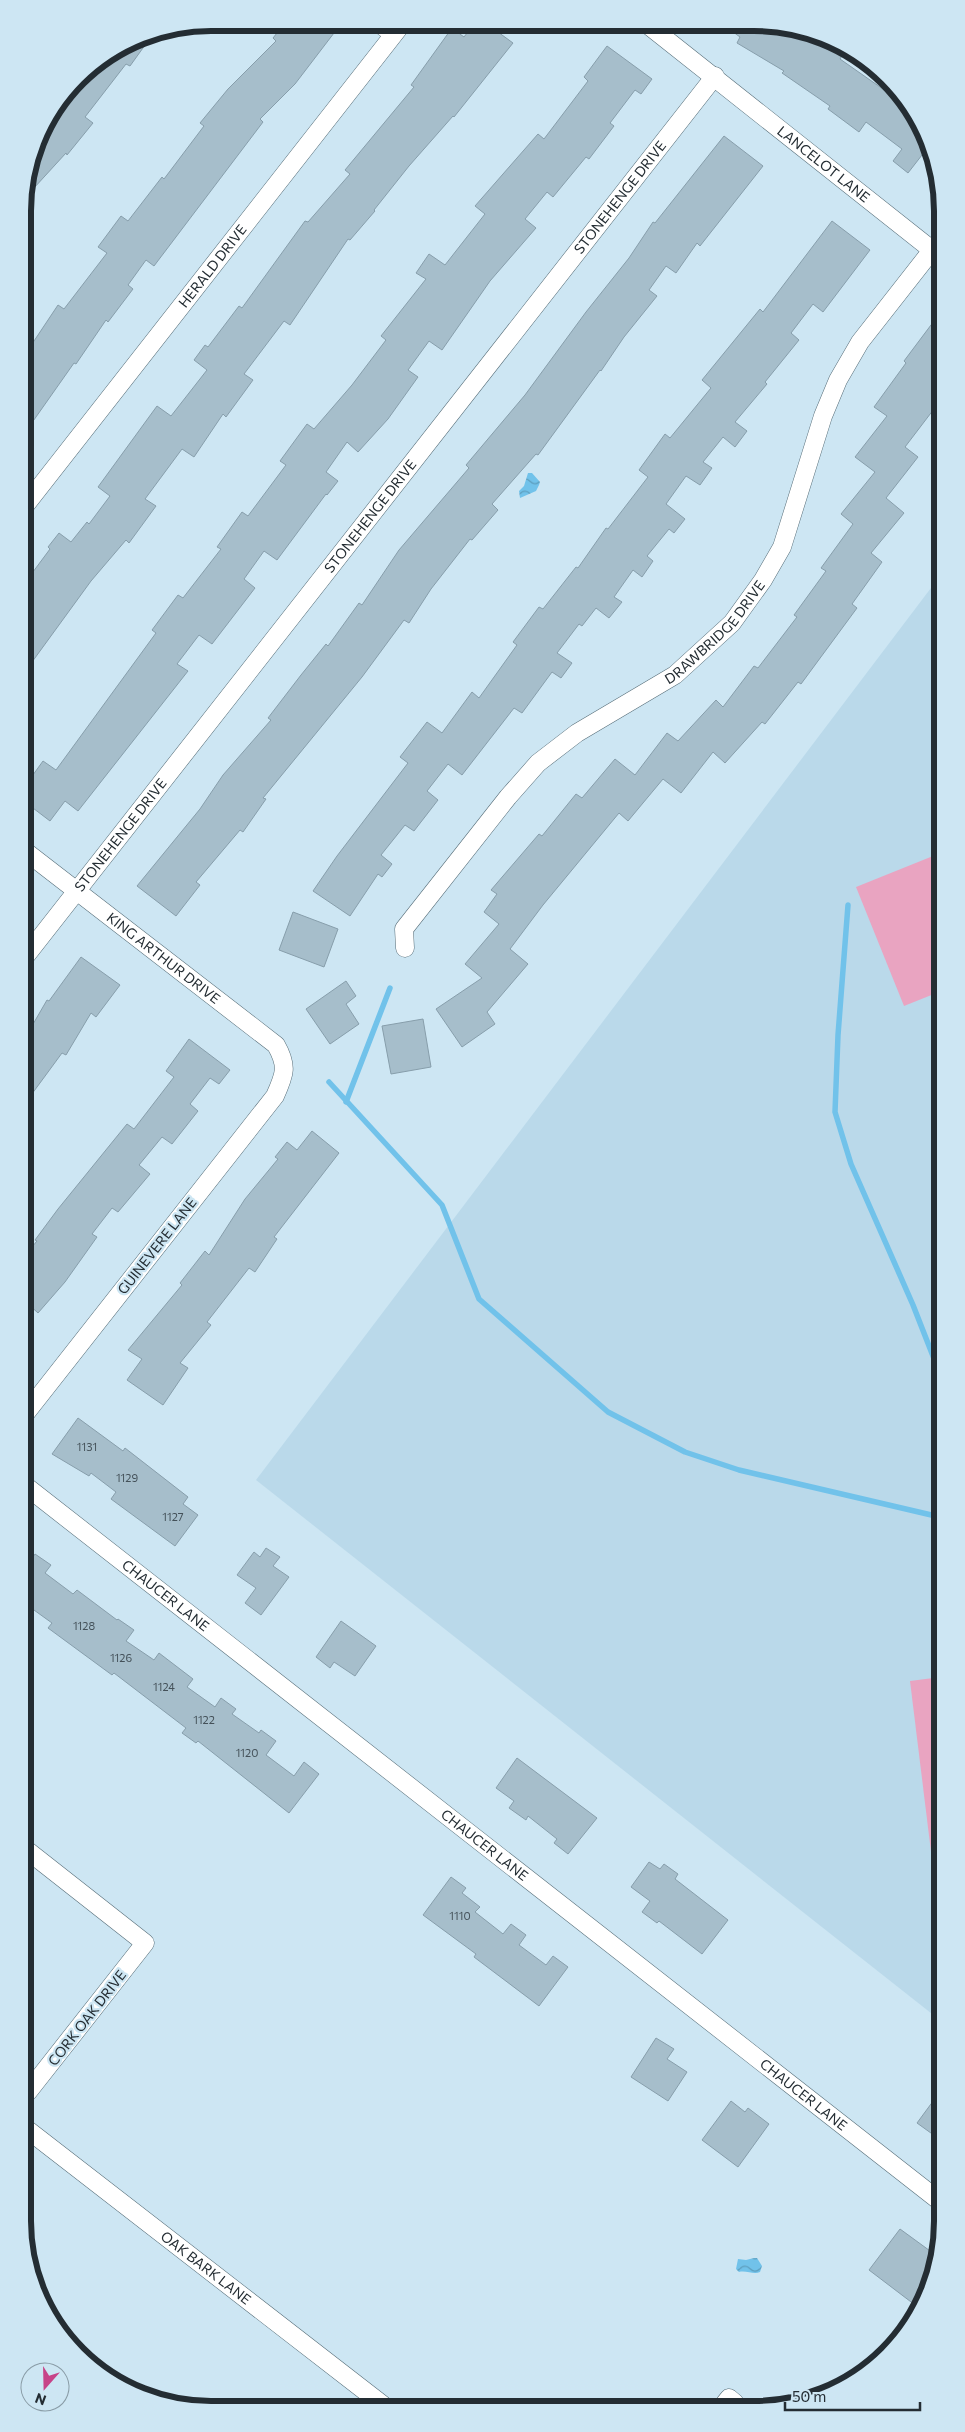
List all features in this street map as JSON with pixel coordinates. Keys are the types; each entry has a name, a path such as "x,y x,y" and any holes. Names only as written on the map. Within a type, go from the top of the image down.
{"street":[{"name":"HERALD DRIVE","path":"31,498 389,31"},
{"name":"LANCELOT LANE","path":"656,31 934,247"},
{"name":"STONEHENGE DRIVE","path":"31,948 715,76"},
{"name":"DRAWBRIDGE DRIVE","path":"405,948 404,929 508,797 538,763 577,733 675,675 732,623 763,580 782,547 823,416 838,380 860,342 934,247"},
{"name":"KING ARTHUR DRIVE","path":"31,856 276,1045 284,1059 284,1077"},
{"name":"GUINEVERE LANE","path":"31,1407 275,1096 284,1077"},
{"name":"CHAUCER LANE","path":"31,1490 934,2197"},
{"name":"CORK OAK DRIVE","path":"31,1853 145,1943 31,2088"},
{"name":"OAK BARK LANE","path":"31,2132 378,2401"}],"shaded area":[{"path":"934,584 934,2015 256,1480"},
{"path":"934,856 934,994 904,1006 856,887"},
{"path":"934,1678 934,1876 910,1681"}],"water":[{"path":"528,473 532,473 540,482 536,491 520,498 519,491 524,486"},
{"path":"757,2258 762,2266 760,2272 739,2272 736,2269 738,2259"}],"building":[{"path":"279,31 332,31 334,33 295,84 260,119 263,122 154,266 146,260 128,285 133,289 108,322 106,320 31,424 31,346 58,305 64,309 107,253 98,247 121,216 128,221 162,177 164,179 204,126 200,123 228,89 276,41 273,38"},
{"path":"450,31 456,31 464,37 469,31 497,31 513,43 454,117 409,166 375,211 350,240 348,239 290,325 284,321 244,374 253,380 226,417 223,414 194,457 182,449 145,499 156,506 129,543 126,540 91,581 31,663 31,575 50,549 48,547 59,533 71,542 87,522 89,524 110,496 98,487 157,406 171,416 207,370 194,360 205,345 208,347 239,306 242,308 305,221 308,222 350,174 345,170 414,87 411,85"},
{"path":"732,31 777,33 800,37 843,54 840,59 890,94 910,122 924,153 908,173 893,161 902,149 866,122 859,132 828,109 830,106 782,73 784,71 737,43 740,37"},
{"path":"146,44 130,66 126,64 85,117 93,123 67,155 66,153 33,189 37,165 45,143 62,111 93,76 121,55"},
{"path":"607,46 652,79 641,94 635,90 610,123 614,126 589,159 586,157 553,197 547,192 525,219 536,228 490,281 442,350 429,341 408,370 418,377 388,419 358,452 347,442 326,472 338,481 326,494 277,560 264,551 244,579 255,588 212,644 199,635 177,664 188,671 78,811 65,801 50,821 31,807 31,778 43,761 56,770 156,633 152,630 178,595 183,598 221,549 217,547 242,512 248,516 286,465 280,461 307,424 314,429 352,385 386,340 381,336 426,279 416,273 429,254 445,265 485,214 475,206 538,134 544,139 588,81 584,77"},
{"path":"724,136 763,166 700,246 697,243 676,273 666,266 649,290 657,296 624,337 538,455 536,454 492,504 498,510 472,540 470,539 431,589 409,623 404,620 362,677 263,798 266,799 243,832 240,830 196,882 200,885 176,916 137,886 200,809 223,775 271,720 268,718 301,675 326,644 328,646 359,603 362,605 399,550 469,468 466,465 525,395 586,312 629,258 653,222 655,223"},
{"path":"832,221 870,250 823,312 813,304 791,333 799,340 765,382 767,384 735,422 747,431 735,447 723,437 703,462 712,468 700,485 686,476 666,504 685,519 674,533 669,529 647,556 653,561 642,577 633,570 614,597 622,602 609,618 596,608 582,626 579,624 557,653 572,663 561,678 552,672 522,713 514,708 462,775 448,764 427,791 438,800 414,831 405,825 381,855 392,864 382,877 378,874 350,916 313,891 337,856 408,763 400,757 427,722 442,733 472,692 479,698 517,645 513,642 539,607 543,609 576,567 578,568 606,528 608,529 648,477 639,470 665,434 670,438 711,388 702,380 760,309 763,312"},
{"path":"934,321 934,409 905,447 918,457 886,498 904,513 871,553 882,562 852,604 857,608 801,684 798,682 765,724 762,722 725,763 713,752 681,793 663,779 628,821 619,813 543,905 510,949 528,964 487,1012 495,1024 462,1047 436,1009 482,978 465,964 499,924 484,912 497,894 491,890 539,834 542,836 576,794 582,798 615,759 635,775 667,733 678,741 716,700 723,707 754,666 758,668 797,617 794,615 826,571 821,568 853,524 841,514 875,472 855,457 887,416 874,407 906,363 904,361"},
{"path":"293,912 338,929 324,967 279,950"},
{"path":"81,957 120,985 96,1017 91,1013 66,1055 62,1053 31,1095 31,1028 47,1000 49,1001"},
{"path":"346,981 356,996 346,1004 359,1024 330,1044 306,1009"},
{"path":"423,1019 431,1067 391,1074 382,1026"},
{"path":"189,1039 230,1070 219,1084 210,1078 190,1104 198,1111 172,1144 162,1137 139,1165 150,1174 118,1212 112,1208 92,1234 97,1237 65,1282 38,1313 31,1307 31,1248 37,1241 35,1240 127,1124 134,1129 174,1077 166,1071"},
{"path":"312,1131 339,1153 274,1237 277,1239 255,1272 249,1268 207,1322 211,1325 180,1363 188,1368 163,1405 127,1380 142,1359 128,1350 182,1285 180,1283 205,1251 209,1255 245,1199 278,1159 275,1157 287,1142 297,1150"},
{"path":"78,1418 123,1451 125,1448 188,1497 183,1504 198,1515 175,1546 111,1499 116,1492 91,1473 89,1476 52,1454"},
{"path":"266,1548 280,1557 273,1566 289,1577 261,1615 245,1603 256,1588 237,1575 254,1552 260,1557"},
{"path":"35,1554 51,1565 45,1573 73,1594 77,1590 117,1620 134,1630 126,1641 154,1660 159,1653 193,1679 187,1687 215,1707 221,1698 236,1709 232,1714 259,1733 261,1730 276,1741 266,1755 294,1776 304,1762 319,1774 289,1813 198,1741 196,1743 182,1733 186,1728 114,1673 112,1675 48,1628 52,1623 31,1608 31,1560"},
{"path":"341,1621 376,1646 355,1676 334,1662 330,1668 316,1657"},
{"path":"517,1758 597,1818 568,1854 554,1843 557,1839 528,1816 526,1820 509,1808 514,1801 496,1788"},
{"path":"649,1862 660,1869 664,1864 678,1874 675,1879 728,1920 702,1954 659,1921 657,1923 642,1912 650,1901 631,1887"},
{"path":"451,1877 466,1888 462,1893 480,1907 475,1912 503,1934 511,1924 526,1935 519,1945 546,1965 553,1956 568,1967 539,2006 474,1957 476,1954 423,1915"},
{"path":"656,2038 674,2049 667,2059 687,2072 668,2101 631,2077"},
{"path":"934,2100 934,2135 917,2123"},
{"path":"731,2101 745,2112 748,2108 769,2124 738,2167 702,2140"},
{"path":"900,2229 931,2251 928,2267 913,2304 869,2270"}],"waterway":[{"path":"848,905 838,1035 835,1112 851,1164 913,1305 934,1359"},
{"path":"346,1102 390,988"},
{"path":"329,1082 442,1205 479,1299 608,1412 685,1452 739,1470 934,1516"}]}
